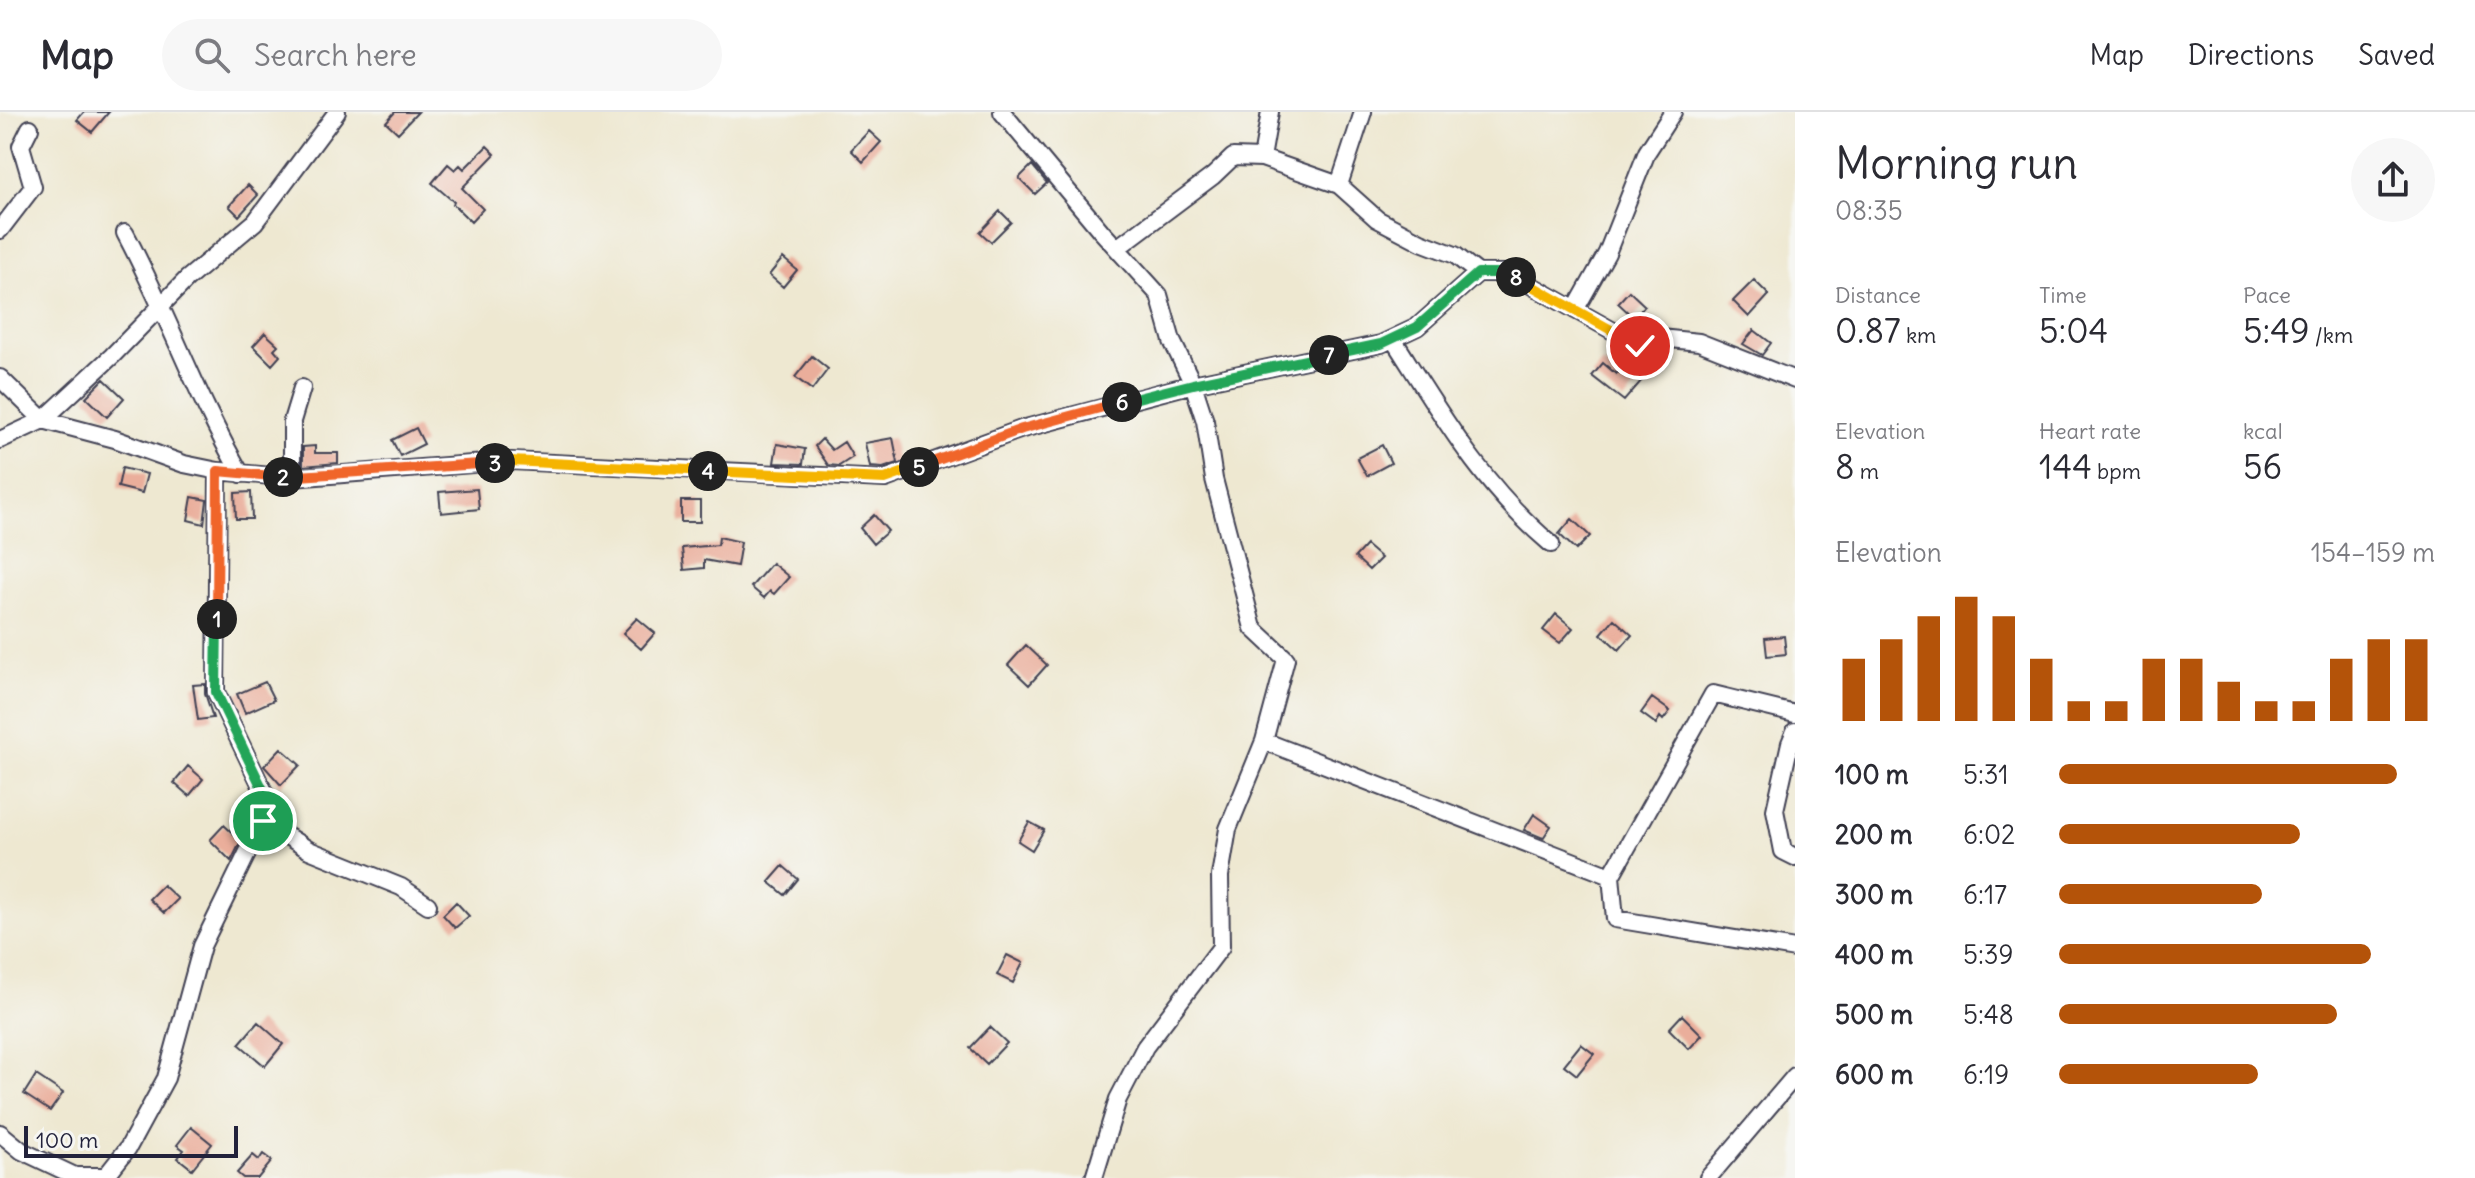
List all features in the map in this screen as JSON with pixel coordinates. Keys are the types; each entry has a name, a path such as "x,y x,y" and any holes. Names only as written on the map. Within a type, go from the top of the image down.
{"street":[{"path":"0,440 43,420 112,356 187,279 255,222 337,112"},
{"path":"1002,112 1159,295 1172,341 1193,384 1205,421 1214,479 1253,628 1286,659 1264,741 1228,829 1220,876 1221,947 1145,1047 1118,1099 1094,1178"},
{"path":"1262,158 1270,112"},
{"path":"1339,185 1363,112"},
{"path":"1575,310 1607,253 1647,152 1673,112"},
{"path":"0,230 33,187 21,146 30,128"},
{"path":"1117,248 1213,176 1233,157 1262,158 1339,185 1377,219 1421,242 1455,255 1478,273 1509,273 1640,346 1660,338 1699,342 1795,380"},
{"path":"125,233 206,411 241,474"},
{"path":"0,378 43,420 115,439 184,464 241,474 292,478 511,461 885,479 1022,429 1193,384 1381,344 1417,327 1478,273"},
{"path":"1393,339 1472,461 1521,519 1551,544"},
{"path":"292,478 292,421 302,388"},
{"path":"0,1133 22,1151 75,1176 106,1176 128,1148 166,1078 202,946 263,821 265,794 216,692 218,471"},
{"path":"1795,714 1713,694 1611,876 1615,919 1795,949"},
{"path":"1795,731 1775,810 1783,851 1795,857"},
{"path":"1264,741 1611,876"},
{"path":"263,821 309,850 401,887 428,905"},
{"path":"1708,1178 1795,1076"}],"building":[{"path":"84,112 109,112 92,132 77,120"},
{"path":"395,112 418,112 398,133 386,122"},
{"path":"869,131 881,142 863,162 851,150"},
{"path":"487,146 495,154 462,188 483,209 471,222 432,183 448,164 455,170 460,165 464,169"},
{"path":"1032,165 1047,183 1035,194 1019,178"},
{"path":"248,185 258,195 239,216 229,206"},
{"path":"1000,211 1011,222 991,242 980,232"},
{"path":"783,258 797,270 783,287 769,275"},
{"path":"1754,280 1769,295 1749,317 1733,301"},
{"path":"1629,291 1645,306 1633,317 1618,303"},
{"path":"1754,330 1771,343 1762,355 1743,344"},
{"path":"265,333 278,345 274,349 280,356 272,365 253,346"},
{"path":"812,356 828,369 812,390 795,377"},
{"path":"1603,363 1616,374 1624,364 1643,379 1624,401 1592,376"},
{"path":"104,379 124,398 107,417 86,397"},
{"path":"416,428 424,444 400,456 392,440"},
{"path":"893,438 898,463 883,468 870,467 865,443"},
{"path":"822,439 832,450 844,442 853,457 839,466 828,465 815,446"},
{"path":"777,444 805,449 803,464 774,463"},
{"path":"1382,445 1391,463 1367,476 1357,458"},
{"path":"315,446 315,453 338,453 338,463 303,466 303,447"},
{"path":"122,468 147,474 142,493 118,487"},
{"path":"477,489 479,509 441,513 439,492"},
{"path":"251,492 252,519 236,519 235,493"},
{"path":"192,497 207,500 204,524 188,520"},
{"path":"681,501 700,501 700,522 681,522"},
{"path":"874,515 888,531 873,544 860,528"},
{"path":"1572,519 1590,536 1576,550 1559,534"},
{"path":"719,537 741,542 737,566 704,560 704,568 684,570 682,548 718,545"},
{"path":"1366,545 1381,558 1369,570 1355,557"},
{"path":"772,563 789,577 774,594 770,591 764,598 751,587"},
{"path":"1556,614 1573,628 1560,643 1543,630"},
{"path":"637,618 655,633 641,649 623,633"},
{"path":"1614,619 1632,635 1619,650 1601,634"},
{"path":"1784,636 1786,654 1767,656 1765,638"},
{"path":"1026,645 1047,665 1029,685 1008,665"},
{"path":"265,682 274,700 245,713 237,694"},
{"path":"205,684 213,718 198,720 193,685"},
{"path":"1652,698 1670,711 1663,720 1660,717 1656,724 1641,713"},
{"path":"281,748 300,765 281,785 264,766"},
{"path":"188,766 203,779 189,796 174,783"},
{"path":"1534,814 1551,826 1543,838 1524,830"},
{"path":"1029,822 1044,830 1032,850 1018,841"},
{"path":"224,825 241,841 231,861 210,840"},
{"path":"783,866 798,879 785,895 769,882"},
{"path":"163,885 178,899 164,913 149,899"},
{"path":"456,902 469,916 455,928 443,915"},
{"path":"1007,955 1023,963 1013,983 997,975"},
{"path":"1682,1015 1702,1035 1689,1049 1669,1029"},
{"path":"258,1022 283,1044 265,1066 239,1044"},
{"path":"990,1027 1007,1043 987,1064 970,1048"},
{"path":"1581,1044 1594,1054 1577,1075 1564,1065"},
{"path":"36,1075 63,1093 50,1111 24,1094"},
{"path":"191,1127 212,1144 192,1169 178,1158 184,1150 177,1145"},
{"path":"263,1154 272,1161 258,1178 243,1178 237,1173 253,1155 259,1160"}],"route":[{"path":"263,821 265,794 216,692 218,471 292,478 511,461 885,479 1022,429 1193,384 1381,344 1417,327 1478,273 1509,273 1640,346"}]}
